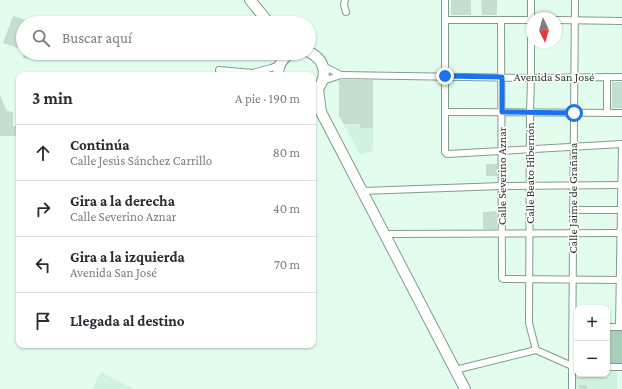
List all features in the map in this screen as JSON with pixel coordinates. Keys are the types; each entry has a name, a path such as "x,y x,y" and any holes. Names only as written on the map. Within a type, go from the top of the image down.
{"main road":[{"path":"250,0 263,16"},
{"path":"316,56 323,66 324,76 318,88 317,109 362,191 465,389"},
{"path":"279,72 281,60"}],"street":[{"path":"345,0 344,5 346,12"},
{"path":"445,0 445,152 447,154 531,150 573,146 622,145 620,327"},
{"name":"Calle Beato Hibernón","path":"531,0 532,12"},
{"name":"Calle Jaime de Grañana","path":"574,327 572,233 575,0"},
{"path":"445,20 526,20"},
{"path":"562,20 622,21"},
{"name":"Calle Severino Aznar","path":"501,21 502,278 530,280"},
{"name":"Calle Beato Hibernón","path":"532,48 529,323 536,350"},
{"path":"257,72 266,70 280,60"},
{"name":"Avenida San José","path":"323,66 341,75 531,78 622,77"},
{"path":"219,70 242,72"},
{"name":"Avenida San José","path":"318,88 341,75"},
{"path":"607,77 607,113"},
{"path":"445,112 622,113"},
{"path":"362,191 502,186 622,185"},
{"path":"573,210 621,210"},
{"path":"384,234 621,233"},
{"path":"530,280 621,280"},
{"path":"455,370 536,350 574,367"},
{"name":"Calle Jaime de Grañana","path":"572,389 574,367"},
{"path":"610,367 622,367"}],"shaded area":[{"path":"339,80 373,80 373,151 360,154 339,116"},
{"path":"610,331 622,331 622,363 610,363"},
{"path":"610,371 617,371 617,389 575,389 575,377 610,377"},
{"path":"101,372 134,389 92,389"}],"building":[{"path":"451,0 471,0 471,15 451,15"},
{"path":"481,0 497,0 497,15 482,15"},
{"path":"13,16 16,17 16,48 3,43"},
{"path":"339,80 373,80 373,128 360,128 360,124 344,124 339,116"},
{"path":"612,82 622,82 622,108 612,108"},
{"path":"0,95 7,111 13,112 13,126 16,126 16,136 0,136"},
{"path":"486,164 497,164 497,176 486,176"},
{"path":"497,211 497,229 483,229 483,212"},
{"path":"579,385 587,385 587,389 579,389"}],"route":[{"path":"445,76 502,77 502,112 574,113"}]}
